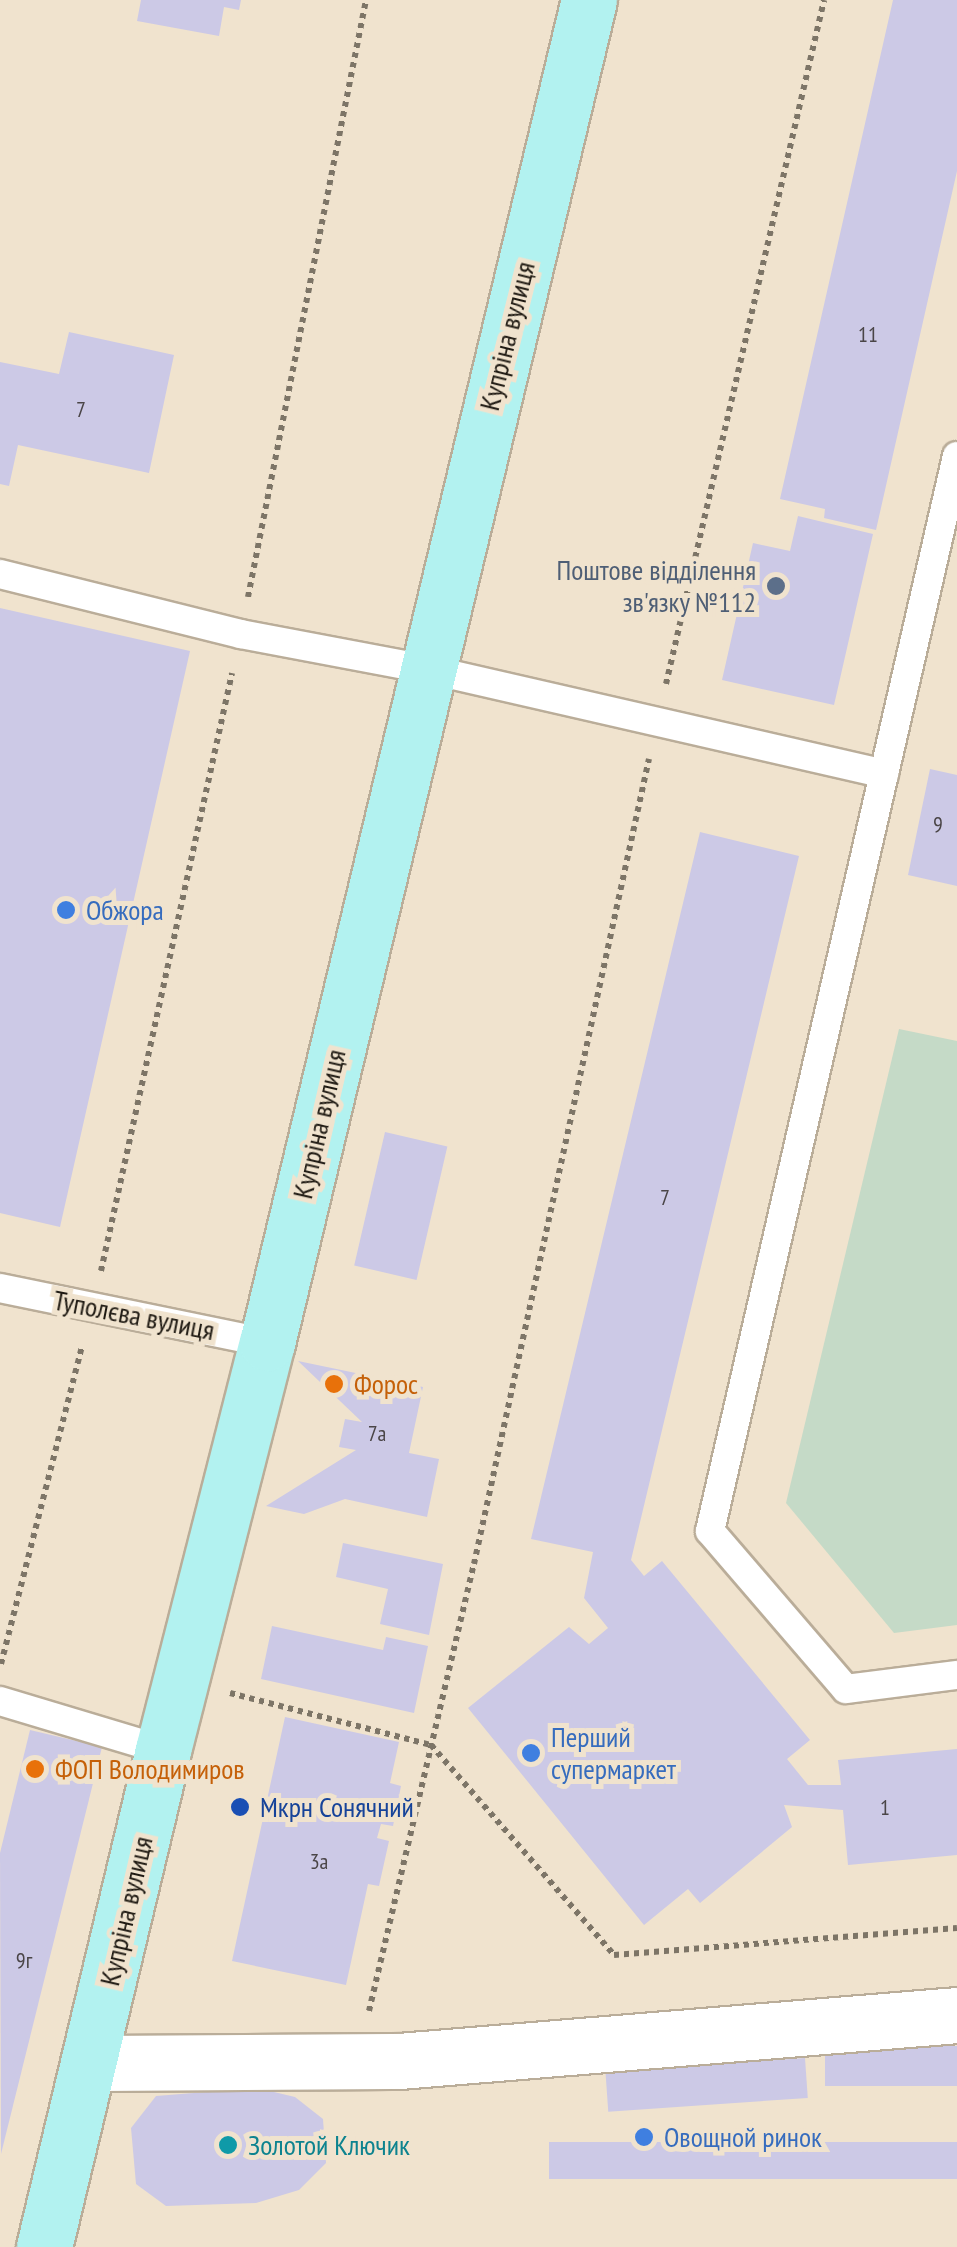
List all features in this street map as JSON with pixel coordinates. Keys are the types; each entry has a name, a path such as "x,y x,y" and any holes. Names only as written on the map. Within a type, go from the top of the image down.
{"main road":[{"name":"Купріна вулиця","path":"44,2247 163,1750 267,1343 588,0"}],"street":[{"path":"91,2063 358,2061 957,2015"}],"lane":[{"path":"957,456 710,1532 846,1689 957,1675"},
{"path":"0,574 241,634 426,669 884,774"},
{"name":"Туполєва вулиця","path":"0,1288 267,1343"},
{"path":"0,1701 163,1750"}],"path":[{"path":"0,1666 92,1308 241,634 366,0"},
{"path":"358,2061 657,722 824,0"},
{"path":"181,1680 431,1745 614,1955 957,1928"}],"green space":[{"path":"899,1029 957,1041 957,1625 894,1633 786,1503"}],"building":[{"path":"141,0 241,0 239,10 224,7 219,36 137,21"},
{"path":"893,0 957,0 957,171 876,530 824,518 825,509 780,499"},
{"path":"69,332 174,355 149,473 18,445 9,486 0,484 0,362 59,374"},
{"path":"798,516 873,534 834,705 722,680 753,543 790,551"},
{"name":"Обжора","path":"0,608 190,651 60,1227 0,1213"},
{"path":"930,769 957,775 957,886 908,875"},
{"path":"700,832 799,856 631,1560 644,1576 662,1561 810,1740 787,1759 808,1785 841,1785 838,1760 957,1749 957,1855 848,1865 843,1810 784,1805 792,1827 700,1903 688,1889 644,1925 468,1708 569,1627 589,1644 608,1628 584,1598 593,1552 531,1539"},
{"path":"385,1132 447,1146 417,1280 354,1265"},
{"path":"298,1361 423,1387 409,1453 439,1459 427,1517 345,1499 304,1514 266,1506 356,1450 339,1447 345,1419 362,1422"},
{"path":"343,1543 443,1564 429,1635 380,1624 388,1589 336,1577"},
{"path":"272,1626 383,1650 386,1637 428,1646 414,1713 261,1679"},
{"path":"285,1717 399,1742 390,1783 401,1786 393,1826 381,1824 377,1838 389,1841 379,1886 368,1884 346,1985 232,1961"},
{"path":"30,1730 102,1747 1,2154 0,1853"},
{"path":"825,2046 957,2046 957,2086 825,2086"},
{"path":"805,2058 808,2098 608,2112 605,2072"},
{"name":"Золотой Ключик","path":"257,2088 295,2097 323,2119 326,2163 299,2190 256,2203 166,2206 136,2184 131,2128 156,2096"},
{"path":"549,2142 957,2142 957,2179 549,2179"}],"place":[{"name":"Поштове відділення зв'язку №112","path":"776,586"},
{"name":"Обжора","path":"66,910"},
{"name":"Форос","path":"334,1384"},
{"name":"Перший супермаркет","path":"531,1753"},
{"name":"ФОП Володимиров","path":"35,1769"},
{"name":"Мкрн Сонячний","path":"240,1807"},
{"name":"Овощной ринок","path":"644,2137"},
{"name":"Золотой Ключик","path":"228,2145"}]}
